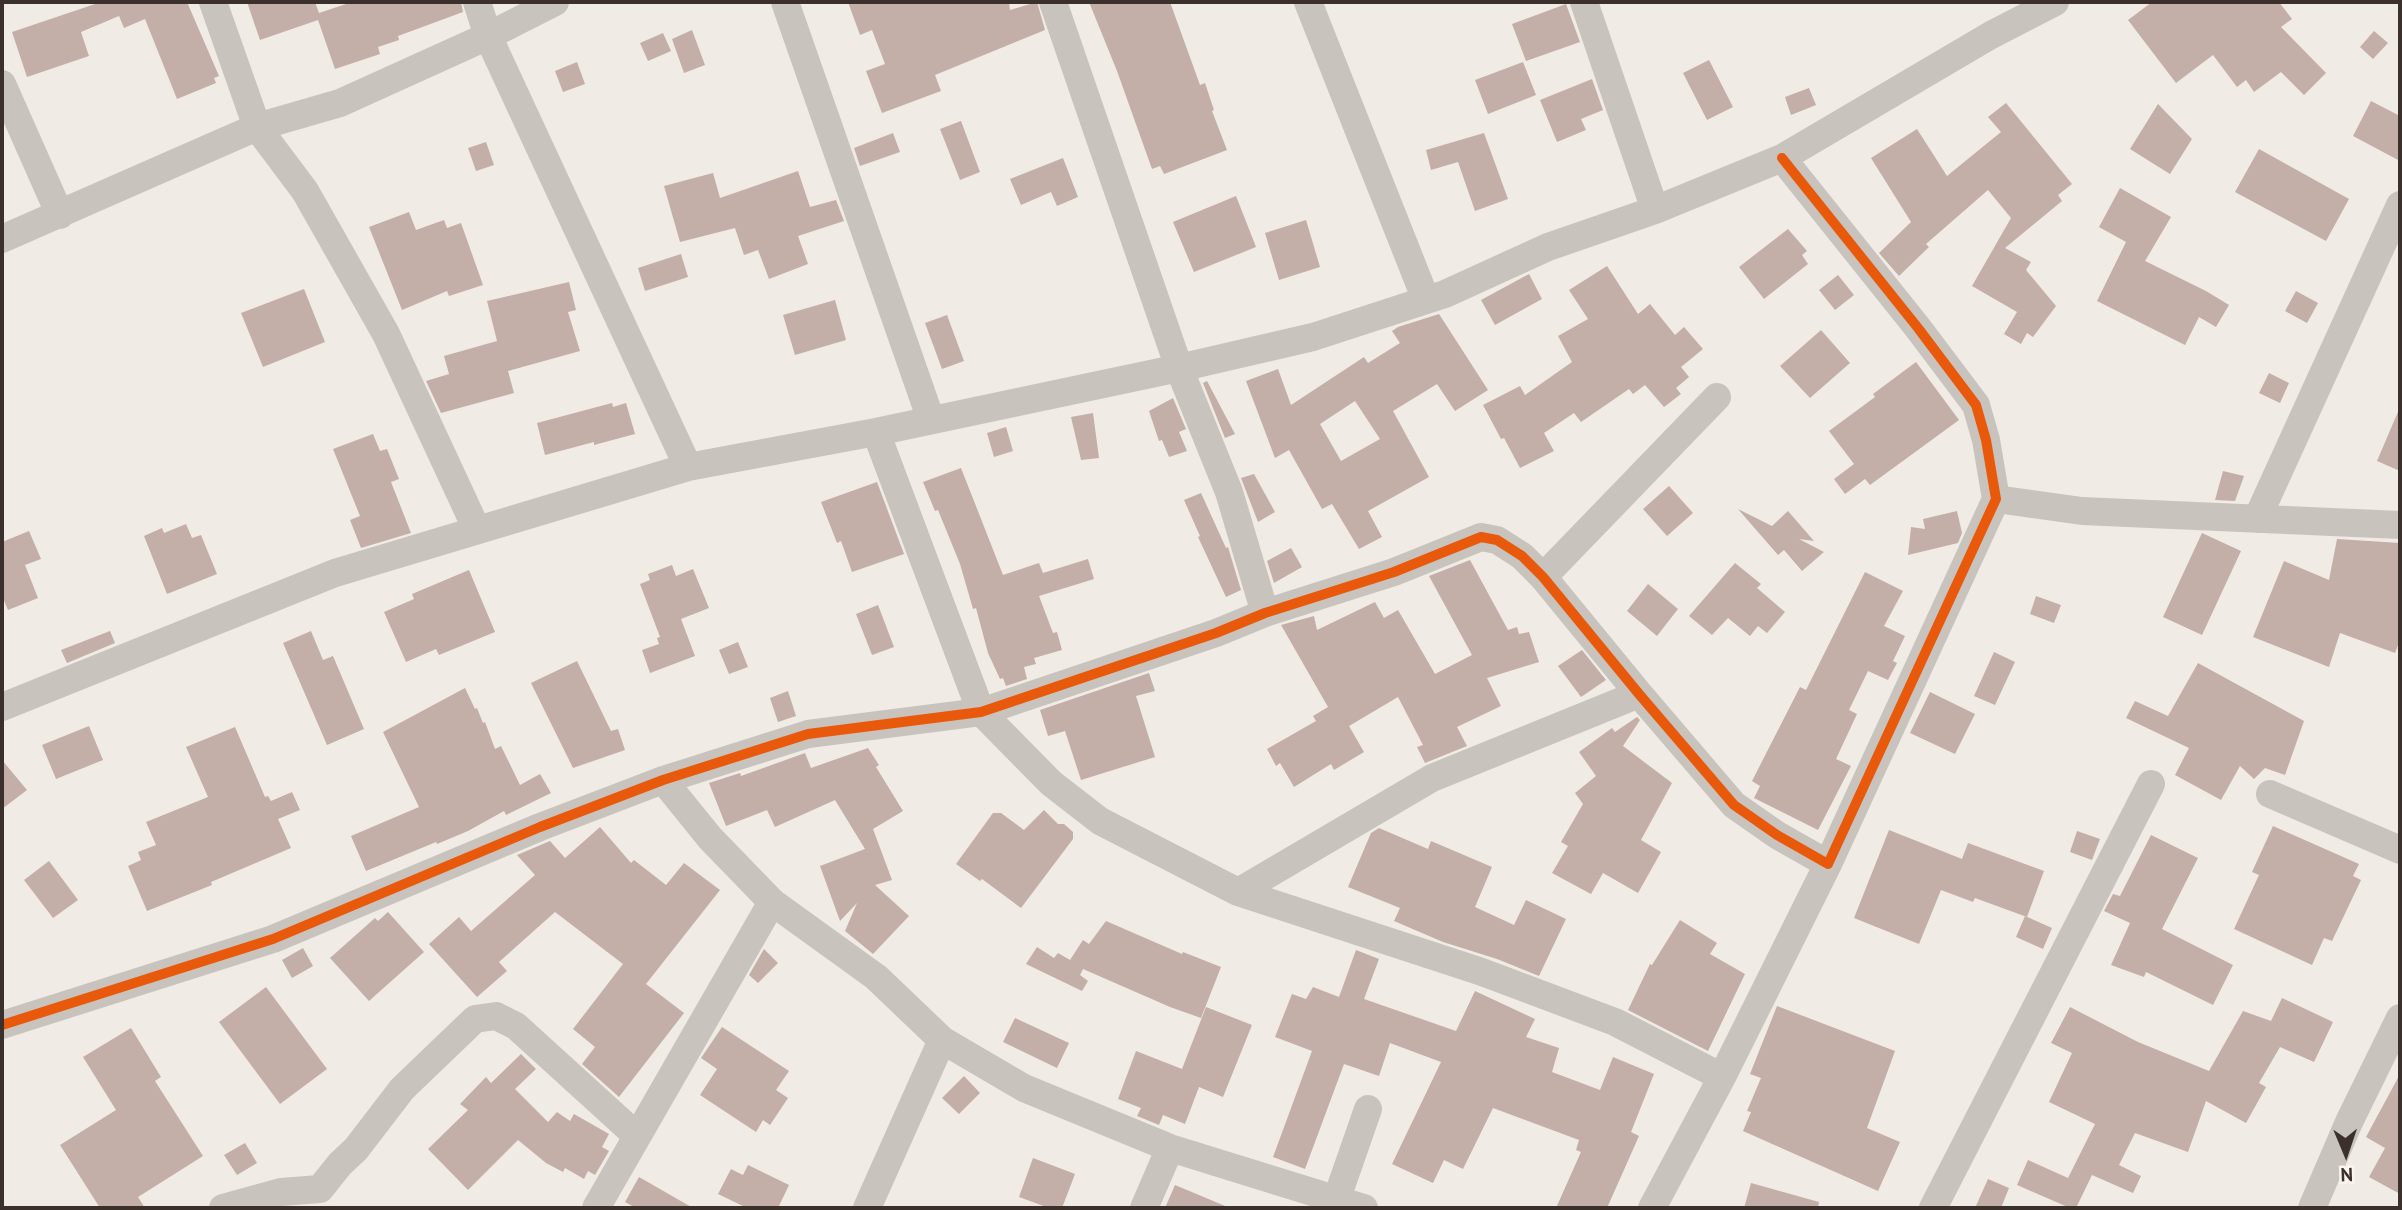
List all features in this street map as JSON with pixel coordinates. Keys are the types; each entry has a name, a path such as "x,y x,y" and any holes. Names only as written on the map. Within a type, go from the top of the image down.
{"street":[{"path":"212,2 257,127 305,191 386,334 477,530"},
{"path":"477,2 488,36 688,467"},
{"path":"2,239 257,127 340,103 488,36 555,2"},
{"path":"785,2 931,420"},
{"path":"1053,2 1179,368 1229,492 1265,613"},
{"path":"1308,2 1426,300"},
{"path":"1584,2 1655,210"},
{"path":"2,707 335,573 688,467 876,432 1179,368 1312,337 1445,294 1548,247 1655,210 1782,158 1991,34 2055,2"},
{"path":"2,85 60,215"},
{"path":"1652,1208 1722,1077 1828,864 1996,499 1986,440 1976,405 1782,158"},
{"path":"2257,519 2400,205"},
{"path":"1543,576 1717,397"},
{"path":"876,432 981,712 1051,783 1100,821 1238,892 1482,972 1615,1022 1722,1077"},
{"path":"1996,499 2082,511 2400,525"},
{"path":"2,1025 272,939 540,827 663,780 808,734 981,712 1216,633 1265,613 1394,572 1481,537 1497,540 1543,576 1734,805 1777,835 1828,864"},
{"path":"1238,892 1432,778 1639,694"},
{"path":"663,780 710,838 772,902 876,977 942,1040 1024,1088 1170,1148 1364,1208"},
{"path":"1933,1208 2151,784"},
{"path":"2270,794 2400,850"},
{"path":"596,1208 772,902"},
{"path":"223,1208 281,1192 319,1199 340,1164 356,1149 402,1089 475,1019 496,1016 516,1026 637,1136"},
{"path":"2312,1208 2349,1122 2400,1018"},
{"path":"867,1208 942,1040"},
{"path":"1336,1198 1368,1109"},
{"path":"1144,1208 1170,1148"}],"building":[{"path":"101,2 187,2 219,76 214,78 216,83 177,99 145,19 124,28 119,16 81,32 89,56 27,77 12,32"},
{"path":"247,2 315,2 319,13 352,2 461,2 463,12 398,36 399,40 378,47 380,54 335,69 318,20 260,40"},
{"path":"848,2 1009,2 1010,10 1037,2 1045,30 935,75 941,91 882,113 866,71 885,64 872,30 860,35"},
{"path":"1089,2 1170,2 1200,85 1205,83 1227,150 1164,174 1160,166 1152,169"},
{"path":"2152,2 2279,2 2292,19 2281,27 2326,73 2304,95 2281,72 2254,92 2246,80 2237,87 2213,55 2176,83 2128,20"},
{"path":"1566,4 1580,42 1526,61 1512,24"},
{"path":"692,30 705,65 684,73 672,39"},
{"path":"2374,31 2388,43 2373,59 2360,47"},
{"path":"663,33 671,51 648,61 640,43"},
{"path":"1709,60 1733,107 1707,120 1683,73"},
{"path":"577,62 585,84 563,92 555,71"},
{"path":"1523,62 1536,95 1488,114 1475,80"},
{"path":"1592,79 1603,110 1581,119 1586,130 1557,142 1540,100"},
{"path":"1809,88 1816,105 1791,115 1785,97"},
{"path":"2371,101 2400,116 2400,161 2353,136"},
{"path":"2006,103 2072,184 2058,195 2062,201 2005,248 2031,262 2026,270 2056,306 2033,337 2027,333 2021,344 2004,334 2017,312 1972,286 2011,218 1988,190 1926,244 1929,247 1899,276 1879,253 1911,222 1871,158 1917,129 1947,176 2001,132 1988,117"},
{"path":"2158,104 2192,139 2170,174 2130,149"},
{"path":"961,121 980,172 960,180 940,129"},
{"path":"893,133 900,152 860,166 854,148"},
{"path":"1484,133 1508,199 1475,211 1458,162 1431,170 1426,150"},
{"path":"486,142 494,165 476,171 468,148"},
{"path":"2259,149 2349,199 2326,241 2235,192"},
{"path":"1063,158 1078,197 1057,206 1051,192 1021,205 1010,179"},
{"path":"798,171 810,207 836,200 844,221 798,236 808,264 769,279 758,250 744,255 735,228 680,242 664,186 713,173 720,198"},
{"path":"2120,188 2171,217 2145,261 2229,305 2216,327 2199,317 2185,345 2097,301 2126,242 2099,227"},
{"path":"1236,196 1256,247 1194,272 1173,222"},
{"path":"409,212 416,230 444,220 447,228 461,223 483,285 449,296 447,291 402,310 369,227"},
{"path":"1306,220 1320,267 1279,280 1265,233"},
{"path":"1788,229 1807,251 1802,255 1808,264 1764,299 1739,267"},
{"path":"681,254 688,277 645,291 638,268"},
{"path":"1607,266 1638,314 1650,304 1675,335 1684,327 1703,349 1681,367 1689,377 1676,388 1681,394 1664,407 1645,385 1633,394 1629,389 1581,422 1574,413 1544,433 1554,451 1520,468 1483,405 1520,386 1525,395 1572,362 1558,336 1588,319 1569,290"},
{"path":"1529,274 1542,299 1495,325 1481,300"},
{"path":"1838,275 1854,295 1835,310 1819,290"},
{"path":"569,282 576,310 568,312 580,351 508,371 514,393 441,413 426,381 449,374 444,356 497,341 487,301"},
{"path":"304,289 325,342 263,367 241,313"},
{"path":"2296,291 2318,303 2307,323 2285,311"},
{"path":"835,300 846,340 795,355 783,315"},
{"path":"1439,314 1488,390 1455,411 1437,384 1393,411 1429,477 1368,511 1382,537 1359,549 1332,504 1322,509 1289,450 1275,458 1246,381 1278,369 1291,405 1364,357 1368,363 1400,343 1392,331","holes":["1355,401 1380,439 1341,461 1320,424"]},
{"path":"947,315 964,361 942,369 925,323"},
{"path":"1821,330 1850,363 1810,398 1780,366"},
{"path":"1916,362 1959,420 1870,485 1865,479 1845,494 1834,479 1854,464 1829,431"},
{"path":"2269,373 2289,383 2280,403 2259,393"},
{"path":"1207,381 1235,434 1225,438 1203,383"},
{"path":"1173,398 1186,429 1179,432 1187,451 1169,457 1162,440 1159,441 1149,411"},
{"path":"612,403 613,407 626,403 635,434 545,455 537,423"},
{"path":"2400,407 2400,471 2377,461"},
{"path":"1093,413 1099,458 1081,460 1071,417"},
{"path":"1006,427 1013,451 994,457 987,433"},
{"path":"373,434 380,451 387,449 399,479 391,482 411,533 361,548 350,520 360,516 333,449"},
{"path":"961,468 1003,575 1039,563 1043,573 1088,559 1094,579 1039,596 1053,633 1057,632 1062,650 1034,658 1036,664 1024,667 1027,679 1006,686 988,653 960,564 938,510 935,511 923,482"},
{"path":"2223,471 2244,476 2235,501 2215,500"},
{"path":"1254,474 1275,512 1258,522 1241,478"},
{"path":"877,482 904,554 852,572 841,541 837,543 821,502"},
{"path":"1669,486 1693,513 1667,536 1643,509"},
{"path":"1201,493 1226,548 1228,547 1241,590 1226,597 1184,500"},
{"path":"1738,509 1772,526 1788,511 1814,541 1799,539 1824,552 1802,571 1784,550 1778,555"},
{"path":"1957,511 1962,533 1958,543 1908,555 1911,527 1925,529 1923,519"},
{"path":"186,524 192,538 201,535 217,574 167,594 144,536 162,528 164,533"},
{"path":"29,531 41,559 25,565 38,598 8,610 2,596 2,542"},
{"path":"2202,533 2241,551 2202,635 2163,617"},
{"path":"2337,539 2400,543 2400,640 2395,653 2340,633 2329,667 2253,637 2284,561 2329,580"},
{"path":"1291,548 1302,567 1274,583 1267,561"},
{"path":"1470,560 1508,630 1517,627 1519,634 1529,632 1539,662 1487,678 1501,706 1457,727 1467,746 1425,763 1417,747 1423,745 1398,697 1349,726 1364,752 1334,770 1331,764 1294,787 1280,763 1276,766 1267,749 1316,721 1313,716 1328,707 1281,625 1314,616 1317,630 1375,602 1384,618 1398,610 1435,674 1472,655 1429,576"},
{"path":"1735,563 1761,584 1757,588 1785,612 1767,633 1758,626 1750,636 1728,618 1712,635 1689,616"},
{"path":"672,565 676,576 693,569 709,608 681,619 695,656 650,673 642,650 659,644 657,638 660,637 640,584 650,580 648,574"},
{"path":"469,570 495,632 439,655 436,649 406,662 384,612 414,599 412,594"},
{"path":"1865,572 1903,591 1884,626 1905,636 1893,661 1897,663 1888,680 1868,671 1849,710 1857,714 1836,759 1851,766 1818,830 1754,798 1760,786 1752,781 1800,687 1806,690"},
{"path":"1648,584 1678,609 1657,636 1627,611"},
{"path":"2036,596 2061,605 2054,623 2030,614"},
{"path":"878,605 894,647 872,655 856,614"},
{"path":"110,631 115,643 67,663 61,650"},
{"path":"311,631 323,660 333,656 364,729 327,745 283,643"},
{"path":"738,642 748,667 729,674 719,650"},
{"path":"1582,650 1606,680 1581,697 1558,666"},
{"path":"1994,652 2015,662 1995,705 1974,696"},
{"path":"577,661 611,731 618,729 625,750 573,768 531,683"},
{"path":"2198,663 2304,721 2285,775 2265,768 2254,779 2240,766 2221,800 2175,775 2189,748 2126,718 2135,701 2168,716"},
{"path":"1149,673 1155,691 1136,696 1155,757 1081,780 1065,731 1048,736 1040,710"},
{"path":"465,688 483,723 485,722 495,749 501,746 520,785 540,774 551,793 506,815 504,811 468,831 366,871 351,836 419,807 383,732"},
{"path":"788,691 796,716 778,722 770,698"},
{"path":"1930,692 1975,714 1955,754 1910,733"},
{"path":"1637,717 1640,720 1623,746 1672,783 1641,840 1661,852 1638,893 1603,873 1591,894 1552,873 1568,846 1561,842 1583,804 1575,793 1596,776 1579,752 1612,728 1615,732"},
{"path":"89,726 103,760 56,779 42,745"},
{"path":"235,727 265,797 268,796 271,801 292,792 300,810 278,819 291,848 211,882 212,885 147,911 128,866 141,860 138,852 156,845 146,822 208,797 186,747"},
{"path":"868,748 879,765 876,767 903,811 873,829 892,880 875,885 909,916 873,954 845,931 857,903 840,921 820,866 865,849 835,800 775,827 767,810 726,826 709,783 740,773 741,776 805,753 811,768"},
{"path":"2,760 27,790 2,809"},
{"path":"1044,810 1058,824 1064,824 1073,832 1073,839 1021,908 982,879 980,881 956,864 993,813 1001,813 1024,830"},
{"path":"2273,826 2359,864 2353,876 2361,880 2332,941 2324,938 2312,965 2234,929 2259,875 2252,872"},
{"path":"600,827 631,863 634,860 666,885 684,863 720,890 646,984 684,1013 619,1097 582,1064 595,1047 573,1029 623,964 555,912 499,962 507,971 477,997 429,944 459,917 471,931 535,875 517,855 550,841 565,858"},
{"path":"1379,828 1428,849 1431,841 1492,867 1475,907 1514,925 1526,900 1566,919 1539,976 1443,942 1394,921 1400,908 1348,887 1371,833"},
{"path":"1889,830 1962,859 1968,843 2044,871 2027,917 1975,898 1973,902 1941,890 1919,944 1854,918"},
{"path":"2077,831 2100,839 2092,860 2070,852"},
{"path":"2151,835 2198,858 2162,929 2233,965 2213,1005 2146,972 2144,977 2111,965 2130,923 2104,911 2113,894 2120,896"},
{"path":"49,861 78,900 53,918 24,880"},
{"path":"388,912 424,952 369,1001 330,958 375,918 378,921"},
{"path":"2025,916 2052,928 2043,949 2016,937"},
{"path":"1680,920 1717,943 1710,954 1745,974 1708,1051 1628,1010 1650,964 1652,965"},
{"path":"1106,921 1182,954 1183,952 1221,967 1201,1018 1083,969 1080,975 1088,981 1082,991 1026,964 1037,947 1054,958 1058,953 1070,960 1083,940 1089,944"},
{"path":"303,948 313,966 292,978 282,960"},
{"path":"764,949 778,963 758,983 749,975"},
{"path":"1356,950 1379,959 1364,999 1456,1031 1475,991 1535,1019 1526,1037 1559,1048 1552,1072 1600,1090 1613,1057 1654,1074 1631,1132 1639,1136 1607,1208 1556,1208 1581,1152 1576,1150 1579,1140 1493,1108 1463,1169 1444,1160 1433,1183 1392,1164 1441,1062 1390,1043 1379,1076 1344,1064 1305,1169 1273,1157 1312,1051 1275,1037 1292,994 1306,999 1313,987 1339,997"},
{"path":"266,987 327,1069 280,1104 219,1022"},
{"path":"2282,998 2333,1022 2314,1062 2280,1047 2259,1083 2266,1087 2246,1123 2206,1101 2188,1152 2135,1133 2119,1165 2141,1176 2133,1193 2092,1175 2076,1208 2070,1208 2017,1185 2028,1160 2068,1178 2095,1124 2049,1102 2072,1053 2051,1043 2070,1007 2138,1042 2209,1071 2243,1011 2271,1021"},
{"path":"1777,1006 1895,1051 1867,1128 1900,1142 1878,1191 1743,1131 1751,1112 1747,1111 1761,1078 1750,1074"},
{"path":"1206,1007 1252,1025 1223,1097 1199,1087 1185,1124 1163,1115 1159,1125 1137,1116 1141,1108 1118,1099 1136,1051 1182,1069"},
{"path":"1015,1018 1069,1043 1057,1068 1003,1042"},
{"path":"722,1027 789,1071 776,1090 788,1098 770,1125 763,1120 756,1132 700,1095 717,1069 701,1058"},
{"path":"131,1028 161,1077 155,1081 203,1156 138,1197 145,1208 100,1208 60,1145 116,1110 83,1057"},
{"path":"521,1054 536,1069 515,1089 548,1122 557,1112 570,1121 574,1114 609,1134 602,1147 609,1151 595,1175 588,1171 584,1179 565,1168 563,1172 546,1163 518,1140 468,1190 428,1149 468,1110 460,1104 486,1077 491,1083"},
{"path":"2400,1074 2400,1194 2369,1177 2385,1148 2366,1137"},
{"path":"964,1076 980,1093 959,1114 942,1098"},
{"path":"245,1143 257,1163 237,1175 224,1155"},
{"path":"1033,1158 1075,1174 1062,1208 1049,1208 1019,1197"},
{"path":"748,1165 789,1185 778,1208 747,1208 718,1194 731,1169 743,1175"},
{"path":"639,1177 693,1208 636,1208 625,1202"},
{"path":"1988,1179 2009,1188 2001,1208 1975,1208"},
{"path":"1751,1183 1819,1202 1818,1208 1744,1208"},
{"path":"1175,1185 1230,1208 1165,1208"}],"cycle path":[{"path":"2,1025 273,939 540,827 663,780 808,734 981,712 1216,633 1265,613 1394,572 1481,537 1497,540 1522,556 1543,577 1734,805 1777,835 1828,864 1996,499 1986,440 1976,405 1782,158"}]}
